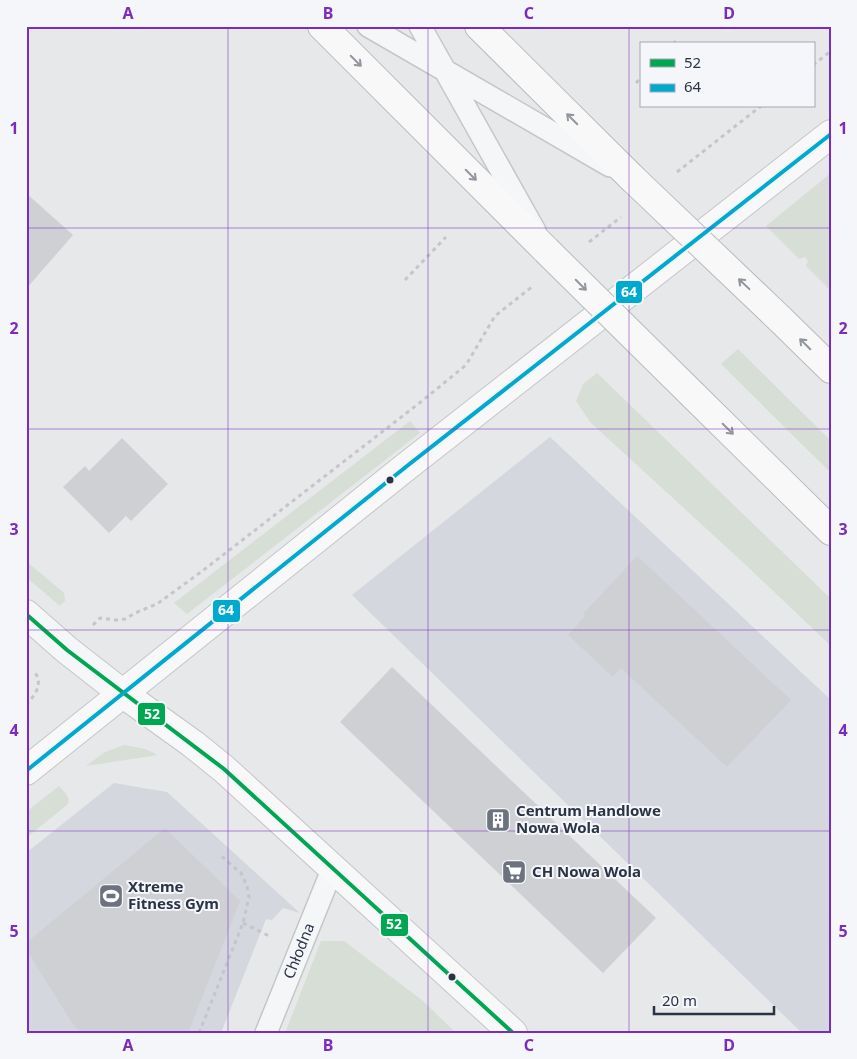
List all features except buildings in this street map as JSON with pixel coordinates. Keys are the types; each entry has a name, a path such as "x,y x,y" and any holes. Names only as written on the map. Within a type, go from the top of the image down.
{"main road":[{"path":"322,26 831,531"},
{"path":"479,26 632,178 831,369"},
{"path":"26,771 399,472 831,134"},
{"path":"122,693 193,744 224,769 332,870 513,1033"}],"street":[{"path":"26,614 67,650 122,693"}],"lane":[{"path":"368,26 632,178"},
{"path":"420,26 546,250"},
{"name":"Chłodna","path":"266,1033 332,870"}],"path":[{"path":"814,64 831,51"},
{"path":"636,83 640,79"},
{"path":"675,174 758,108"},
{"path":"589,242 628,211"},
{"path":"405,280 446,237"},
{"path":"90,628 100,618 125,619 157,604 201,572 466,365 495,316 534,286"},
{"path":"26,705 36,694 39,676"},
{"path":"199,1033 243,923 249,897 247,886 241,873 219,854"}],"shaded area":[{"path":"831,173 831,291 806,266 808,261 805,257 799,259 766,226"},
{"path":"738,349 831,441 831,473 721,364"},
{"path":"597,373 831,599 831,646 590,422 576,401 583,384"},
{"path":"410,421 420,433 187,614 174,603"},
{"path":"550,437 831,700 831,1033 802,1033 352,595"},
{"path":"26,561 64,593 65,601 60,606 26,577"},
{"path":"124,745 145,749 158,755 86,766 105,752"},
{"path":"114,783 167,792 300,913 283,908 272,920 266,919 221,1033 26,1033 26,853"},
{"path":"59,786 68,797 67,805 26,838 26,812"},
{"path":"321,941 344,941 423,1001 456,1033 285,1033"}],"transit line":[{"name":"64","path":"26,771 407,466 831,134"},
{"name":"52","path":"26,614 67,650 224,769 513,1033"}],"place":[{"name":"Centrum Handlowe Nowa Wola","path":"498,820"},
{"name":"CH Nowa Wola","path":"514,872"},
{"name":"Xtreme Fitness Gym","path":"111,896"}]}
